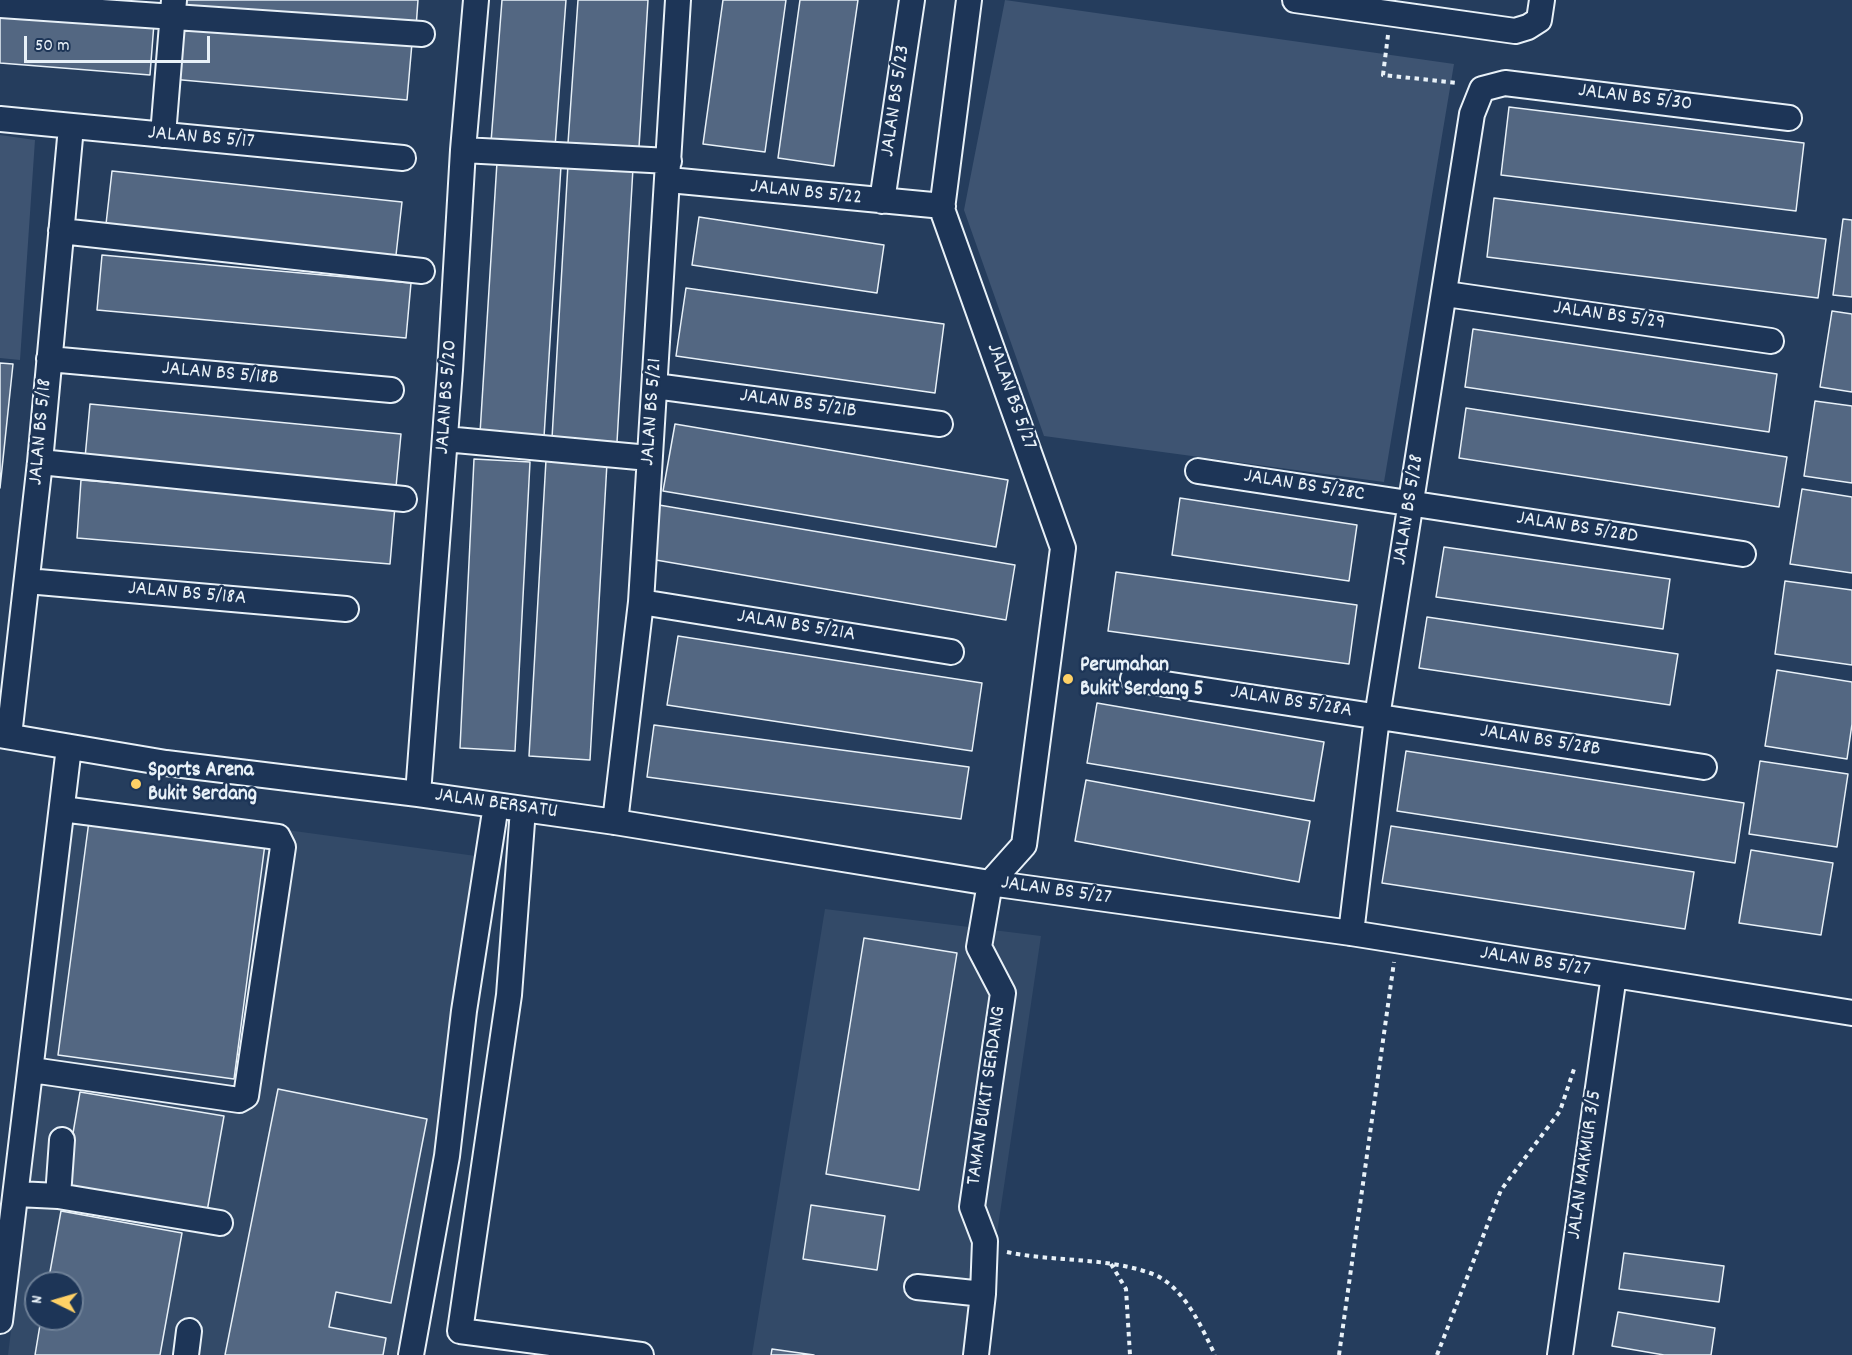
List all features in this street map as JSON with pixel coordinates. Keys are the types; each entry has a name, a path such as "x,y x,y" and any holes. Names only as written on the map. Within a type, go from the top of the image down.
{"street":[{"name":"JALAN BS 5/20","path":"418,794 445,439 463,150 477,0"},
{"name":"JALAN BS 5/21","path":"615,822 641,602 678,0"},
{"name":"JALAN BS 5/23","path":"882,201 912,0"},
{"name":"JALAN BS 5/27","path":"969,0 943,206 1063,544 1024,845 990,883"},
{"path":"1295,0 1515,31 1539,20 1542,0"},
{"path":"0,5 173,9 422,34"},
{"path":"163,135 173,9"},
{"name":"JALAN BS 5/30","path":"1482,88 1505,84 1789,118"},
{"name":"JALAN BS 5/28","path":"1351,933 1377,717 1410,504 1446,294 1472,114 1482,88"},
{"name":"JALAN BS 5/17","path":"0,119 403,158"},
{"name":"JALAN BS 5/18","path":"4,736 27,581 71,127"},
{"name":"JALAN BS 5/22","path":"463,150 669,170 882,201 943,206"},
{"path":"61,231 422,271"},
{"name":"JALAN BS 5/29","path":"1446,294 1771,340"},
{"name":"JALAN BS 5/18B","path":"49,359 391,390"},
{"name":"JALAN BS 5/21B","path":"655,386 940,424"},
{"path":"445,439 649,458"},
{"path":"40,462 405,499"},
{"name":"JALAN BS 5/28C","path":"1198,471 1410,504"},
{"name":"JALAN BS 5/28D","path":"1410,504 1743,554"},
{"name":"JALAN BS 5/18A","path":"27,581 346,609"},
{"name":"JALAN BS 5/21A","path":"641,602 951,652"},
{"name":"JALAN BS 5/28A","path":"1133,679 1377,717"},
{"name":"JALAN BS 5/28B","path":"1377,717 1704,767"},
{"name":"JALAN BERSATU","path":"4,736 166,763 418,794 615,822 990,883"},
{"path":"0,1321 3,1279 17,1194 69,747"},
{"path":"411,1355 447,1156 464,1011 496,805"},
{"path":"32,1070 239,1100 246,1096 283,847 278,837 62,809"},
{"path":"523,810 509,995 460,1331 641,1355"},
{"name":"JALAN BS 5/27","path":"990,883 1351,933 1852,1013"},
{"name":"TAMAN BUKIT SERDANG","path":"985,1241 972,1207 1002,993 979,947 990,883"},
{"name":"JALAN MAKMUR 3/5","path":"1560,1355 1614,975"},
{"path":"58,1196 62,1140"},
{"path":"17,1194 58,1196 220,1223"},
{"path":"976,1355 983,1293 985,1241"},
{"path":"917,1287 983,1293"},
{"path":"186,1355 189,1331"}],"path":[{"path":"1391,15 1383,75 1482,88"},
{"path":"1339,1355 1397,941"},
{"path":"1437,1355 1501,1190 1560,1111 1576,1060"},
{"path":"985,1241 1005,1251 1031,1257 1111,1264 1152,1273 1177,1292 1192,1310 1215,1355"},
{"path":"1111,1264 1126,1289 1130,1355"}],"shaded area":[{"path":"1005,0 1454,64 1384,482 1044,436 964,210"},
{"path":"0,135 35,140 20,360 0,358"},
{"path":"76,801 476,856 437,1154 398,1355 8,1355"},
{"path":"825,909 1041,936 979,1355 752,1355"}],"building":[{"path":"176,0 418,0 416,28 176,14"},
{"path":"502,0 566,0 555,147 491,142"},
{"path":"578,0 648,0 639,147 568,143"},
{"path":"723,0 786,0 765,152 703,144"},
{"path":"800,0 858,0 834,166 778,158"},
{"path":"0,11 154,23 150,75 0,63"},
{"path":"176,23 412,43 407,100 171,79"},
{"path":"1509,107 1804,143 1796,211 1501,175"},
{"path":"497,162 561,166 544,437 480,433"},
{"path":"568,164 633,168 617,442 552,438"},
{"path":"112,171 402,202 395,264 105,233"},
{"path":"1494,198 1826,239 1818,298 1487,257"},
{"path":"699,217 884,245 877,293 692,265"},
{"path":"1843,219 1852,220 1852,297 1833,295"},
{"path":"102,255 411,283 406,338 97,310"},
{"path":"686,288 944,324 935,393 676,356"},
{"path":"1832,311 1852,314 1852,392 1820,387"},
{"path":"1473,329 1777,374 1769,432 1465,387"},
{"path":"0,363 13,364 0,488"},
{"path":"1815,401 1852,406 1852,483 1804,476"},
{"path":"90,404 401,434 396,487 85,458"},
{"path":"1466,408 1787,457 1779,507 1459,458"},
{"path":"675,424 1008,480 996,547 663,491"},
{"path":"474,459 530,462 515,751 460,748"},
{"path":"546,460 607,463 590,760 529,756"},
{"path":"81,480 395,506 390,564 77,538"},
{"path":"1802,489 1852,497 1852,573 1790,564"},
{"path":"1180,498 1357,525 1349,581 1172,555"},
{"path":"659,505 1015,565 1006,620 650,559"},
{"path":"1444,547 1670,579 1663,629 1436,597"},
{"path":"1116,572 1357,605 1349,664 1108,631"},
{"path":"1785,581 1852,590 1852,665 1775,654"},
{"path":"1427,617 1678,654 1670,705 1419,668"},
{"path":"678,636 982,683 972,751 667,705"},
{"path":"1777,670 1852,682 1852,724 1847,759 1765,746"},
{"path":"1097,703 1324,742 1314,801 1087,763"},
{"path":"654,725 969,767 961,819 647,777"},
{"path":"1406,751 1744,803 1735,863 1397,811"},
{"path":"1760,761 1848,774 1837,847 1749,834"},
{"path":"1086,780 1310,821 1299,882 1075,841"},
{"path":"89,821 265,844 234,1079 58,1055"},
{"path":"1391,826 1694,872 1685,929 1382,883"},
{"path":"1751,850 1833,863 1821,935 1739,923"},
{"path":"864,938 957,953 919,1190 826,1174"},
{"path":"278,1089 427,1119 391,1303 336,1292 329,1327 386,1338 383,1355 225,1355"},
{"path":"80,1092 224,1116 206,1217 63,1192"},
{"path":"811,1205 885,1216 877,1270 803,1259"},
{"path":"61,1211 182,1233 160,1355 35,1355 39,1331 84,1331 84,1271 50,1271"},
{"path":"1624,1253 1724,1266 1719,1302 1619,1289"},
{"path":"1618,1312 1715,1328 1711,1355 1664,1355 1612,1346"},
{"path":"772,1349 814,1355 771,1355"}],"place":[{"name":"Perumahan Bukit Serdang 5","path":"1068,679"},
{"name":"Sports Arena Bukit Serdang","path":"136,784"}]}
